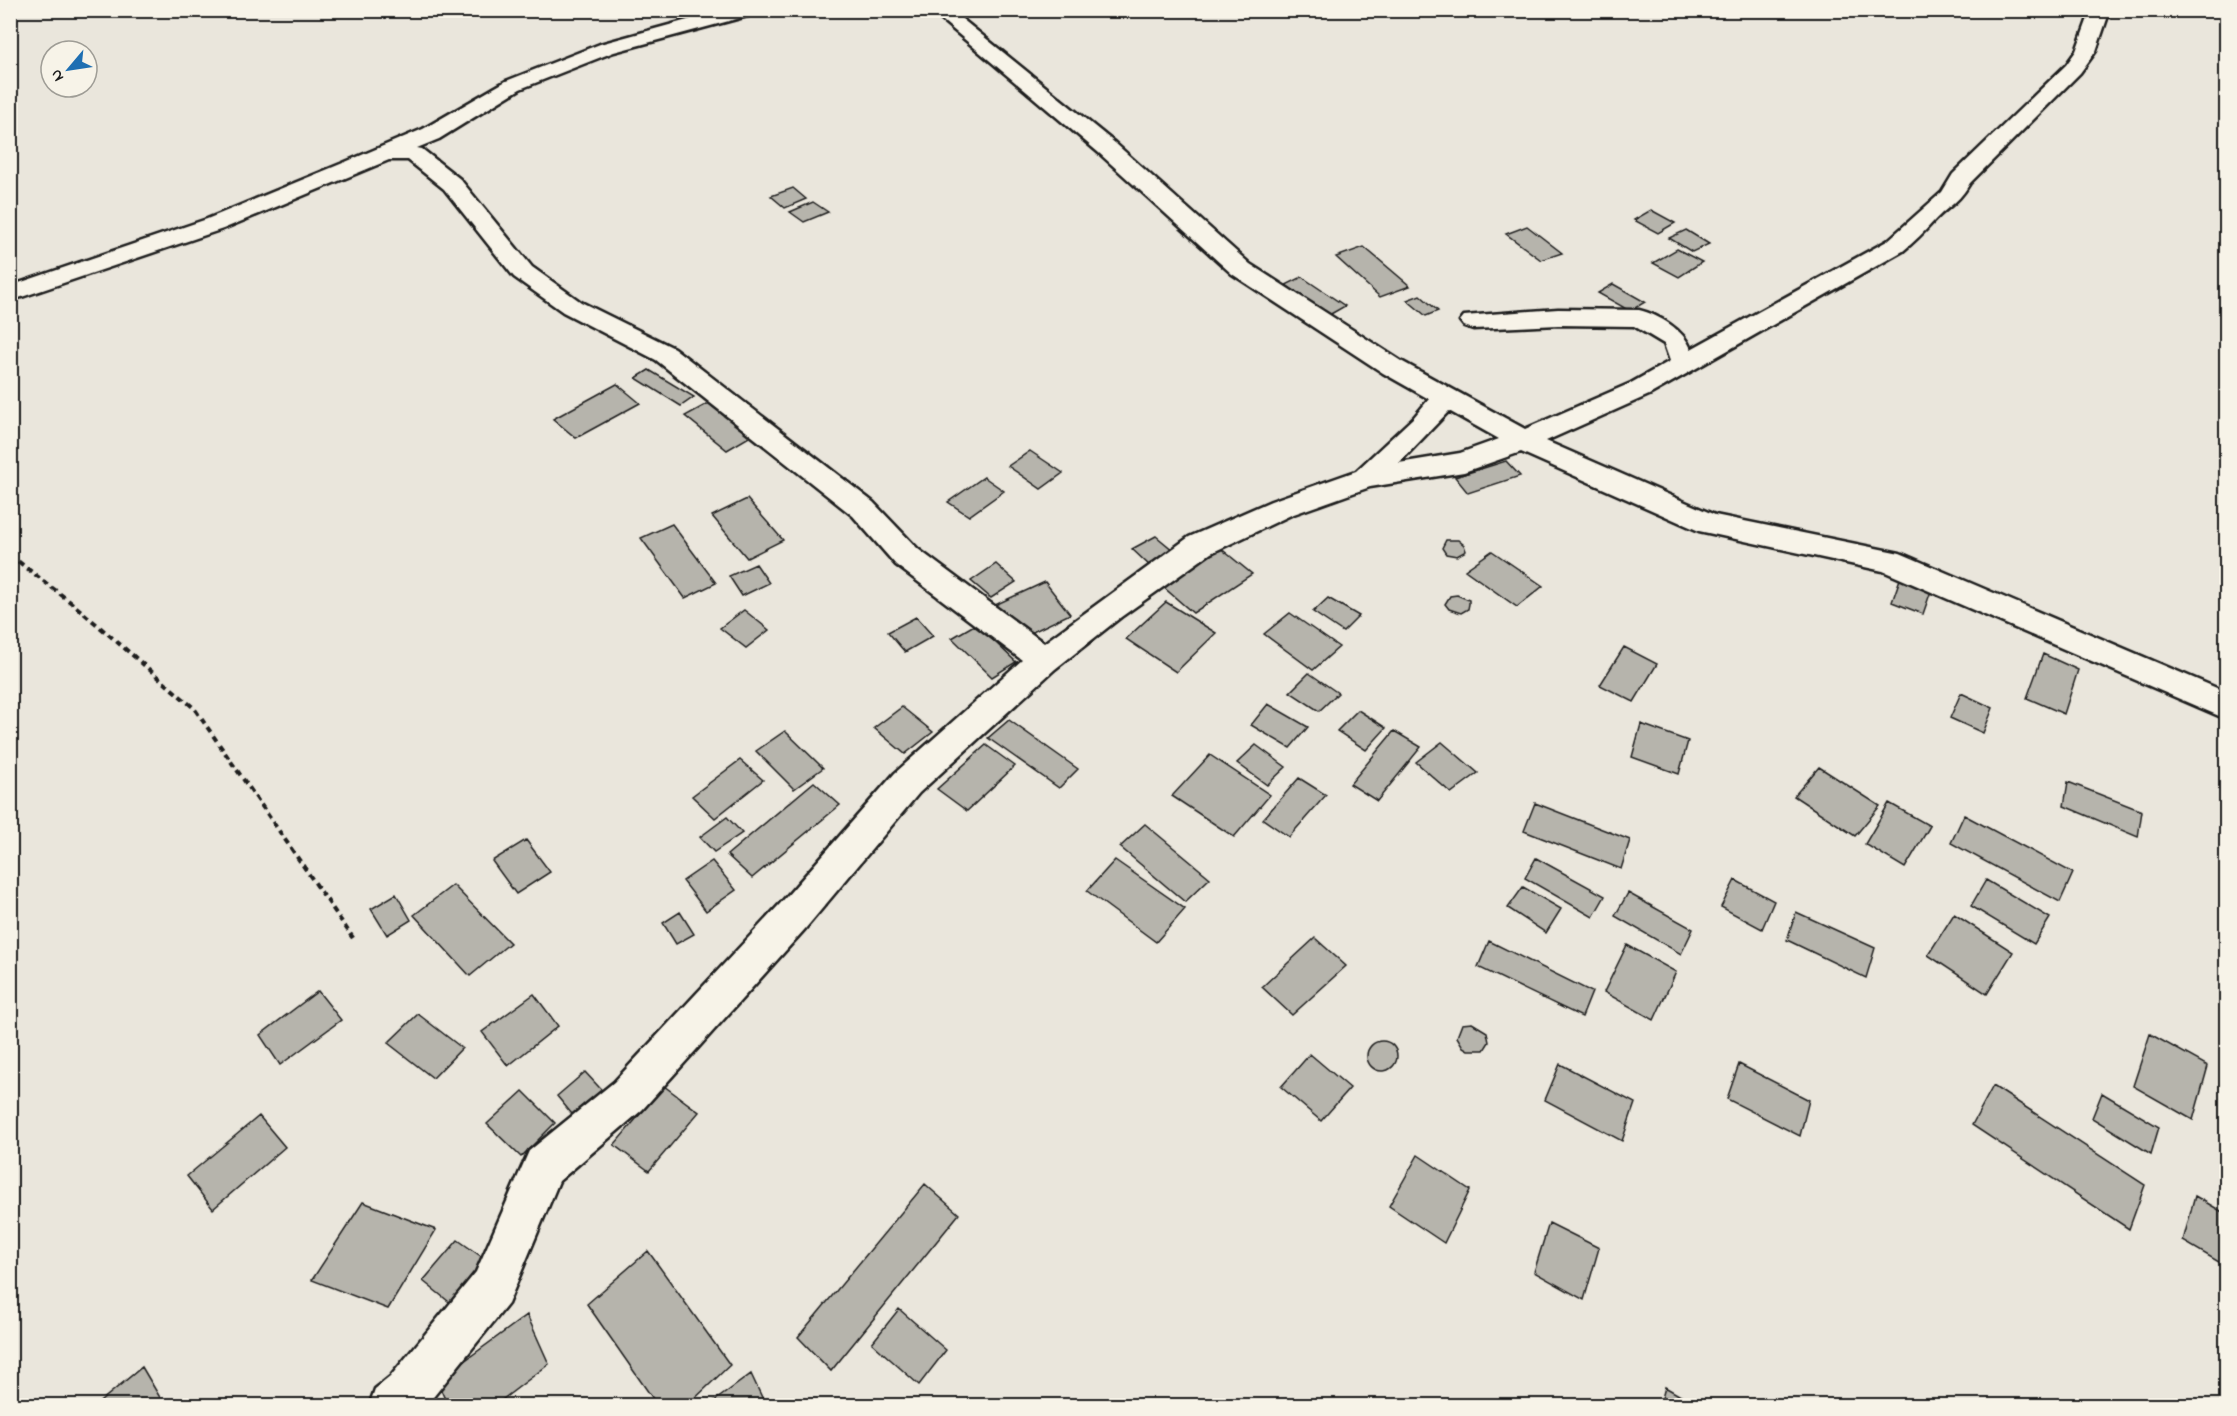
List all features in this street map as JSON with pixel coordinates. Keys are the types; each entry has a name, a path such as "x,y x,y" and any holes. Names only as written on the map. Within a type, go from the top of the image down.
{"street":[{"path":"10,294 215,224 431,134 513,85 607,48 748,10"},
{"path":"939,10 1107,148 1241,269 1392,367 1547,454 1709,524 1889,561 2226,705"},
{"path":"392,1406 406,1393 492,1288 544,1166 628,1096 792,917 907,783 1044,660 1200,544 1281,508 1366,478 1464,462 1523,441 1640,389 1895,246 1909,235 1927,215 1951,196 1961,179 2073,69 2086,51 2101,10"},
{"path":"386,153 414,154 452,184 523,272 572,307 665,354 863,509 907,557 1044,660"},
{"path":"1473,321 1558,316 1639,318 1675,340 1684,365"},
{"path":"1366,478 1424,423 1446,397"}],"path":[{"path":"10,555 74,604 194,708 353,938"}],"building":[{"path":"793,188 806,199 785,208 771,196"},
{"path":"813,202 828,212 804,222 790,212"},
{"path":"1651,210 1675,223 1658,233 1634,220"},
{"path":"1527,226 1562,253 1541,260 1506,234"},
{"path":"1686,230 1709,244 1692,252 1669,238"},
{"path":"1364,247 1410,286 1380,297 1336,257"},
{"path":"1677,249 1702,262 1679,277 1653,263"},
{"path":"1302,277 1345,306 1329,315 1286,285"},
{"path":"1613,284 1645,302 1630,311 1598,293"},
{"path":"1420,295 1438,311 1426,316 1407,300"},
{"path":"649,370 694,397 681,406 636,378"},
{"path":"617,384 640,403 576,438 553,419"},
{"path":"709,403 751,436 727,450 685,416"},
{"path":"1030,451 1063,473 1041,489 1008,466"},
{"path":"1506,461 1520,476 1468,493 1455,477"},
{"path":"984,477 1004,491 969,516 948,502"},
{"path":"747,499 783,540 747,558 712,516"},
{"path":"672,524 716,583 685,598 641,538"},
{"path":"1156,536 1174,551 1149,565 1132,549"},
{"path":"1446,540 1458,540 1464,545 1466,551 1457,556 1446,554 1442,548"},
{"path":"1219,547 1252,574 1193,613 1161,585"},
{"path":"1492,551 1543,586 1517,607 1465,570"},
{"path":"756,564 769,583 742,596 729,576"},
{"path":"996,564 1016,582 991,598 971,581"},
{"path":"1900,579 1931,591 1923,614 1892,602"},
{"path":"1045,582 1070,614 1020,638 995,605"},
{"path":"1457,595 1469,600 1468,609 1461,613 1449,609 1445,604 1450,596"},
{"path":"1328,598 1359,616 1343,632 1313,612"},
{"path":"1166,602 1216,633 1176,672 1126,639"},
{"path":"744,610 769,630 746,648 720,628"},
{"path":"1290,613 1339,647 1313,670 1264,634"},
{"path":"916,617 933,636 905,652 888,632"},
{"path":"976,624 1016,662 992,677 952,638"},
{"path":"1624,647 1657,664 1634,702 1600,685"},
{"path":"2043,654 2078,670 2064,714 2027,698"},
{"path":"1309,673 1338,693 1319,711 1290,692"},
{"path":"1961,693 1993,708 1983,733 1950,718"},
{"path":"1268,704 1308,727 1290,748 1251,725"},
{"path":"902,707 933,732 905,754 874,728"},
{"path":"1358,710 1386,728 1366,750 1337,731"},
{"path":"1009,720 1078,769 1059,788 988,738"},
{"path":"1641,724 1688,741 1679,774 1632,757"},
{"path":"785,731 823,768 794,789 756,751"},
{"path":"1394,731 1421,747 1377,801 1350,784"},
{"path":"1442,742 1478,773 1451,793 1416,762"},
{"path":"986,745 1015,766 967,811 937,789"},
{"path":"1256,745 1286,767 1267,785 1237,763"},
{"path":"1210,755 1270,795 1234,837 1172,796"},
{"path":"740,760 763,780 715,818 692,796"},
{"path":"1819,767 1880,806 1855,836 1794,796"},
{"path":"1299,778 1326,795 1289,837 1263,819"},
{"path":"814,782 840,805 752,878 727,855"},
{"path":"2068,782 2142,811 2138,837 2064,806"},
{"path":"1535,803 1630,840 1621,869 1524,831"},
{"path":"1889,803 1930,826 1905,868 1865,844"},
{"path":"1964,815 2073,873 2060,902 1951,843"},
{"path":"727,817 742,833 714,852 700,837"},
{"path":"1145,824 1210,878 1185,902 1120,847"},
{"path":"526,840 550,872 516,894 492,861"},
{"path":"1536,858 1605,896 1593,917 1525,878"},
{"path":"1115,860 1185,909 1156,942 1087,891"},
{"path":"712,861 736,890 706,911 683,881"},
{"path":"1735,880 1774,901 1762,929 1721,907"},
{"path":"1986,880 2050,918 2034,944 1971,906"},
{"path":"453,885 510,943 470,976 414,915"},
{"path":"1523,887 1561,909 1546,933 1508,908"},
{"path":"1628,893 1693,929 1681,954 1615,916"},
{"path":"396,894 411,920 387,935 371,909"},
{"path":"680,912 694,934 676,944 663,923"},
{"path":"1796,912 1875,948 1866,978 1787,940"},
{"path":"1954,914 2013,952 1987,994 1928,955"},
{"path":"1315,938 1346,966 1292,1015 1262,987"},
{"path":"1489,941 1592,992 1582,1017 1478,967"},
{"path":"1627,945 1676,972 1654,1020 1604,992"},
{"path":"318,991 341,1020 280,1065 260,1035"},
{"path":"534,994 558,1026 508,1066 482,1032"},
{"path":"418,1014 462,1048 433,1078 388,1043"},
{"path":"1472,1023 1487,1032 1489,1042 1484,1050 1468,1050 1463,1047 1457,1037 1462,1024"},
{"path":"2150,1034 2208,1066 2193,1120 2133,1086"},
{"path":"1382,1041 1393,1045 1397,1056 1393,1067 1382,1071 1371,1067 1367,1056 1371,1045"},
{"path":"1310,1054 1350,1088 1321,1121 1281,1087"},
{"path":"1560,1064 1635,1103 1622,1141 1545,1100"},
{"path":"1739,1064 1809,1100 1800,1136 1727,1099"},
{"path":"585,1072 610,1099 581,1125 557,1096"},
{"path":"664,1086 699,1112 649,1171 614,1145"},
{"path":"1993,1086 2145,1185 2129,1229 1972,1125"},
{"path":"523,1091 555,1123 521,1157 487,1124"},
{"path":"2102,1093 2159,1127 2151,1154 2092,1118"},
{"path":"259,1116 285,1147 213,1209 187,1176"},
{"path":"1418,1155 1470,1190 1444,1243 1389,1206"},
{"path":"925,1184 959,1214 831,1371 798,1337"},
{"path":"2195,1196 2226,1214 2224,1265 2183,1241"},
{"path":"363,1202 436,1230 388,1309 312,1280"},
{"path":"1549,1223 1599,1248 1584,1300 1534,1272"},
{"path":"458,1240 489,1262 453,1305 423,1281"},
{"path":"648,1251 730,1365 687,1406 658,1406 587,1304"},
{"path":"899,1309 946,1350 919,1385 872,1343"},
{"path":"527,1315 549,1364 494,1406 448,1406 437,1381"},
{"path":"142,1367 165,1406 95,1406"},
{"path":"751,1374 766,1406 709,1405"},
{"path":"1665,1387 1698,1406 1660,1406"}]}
